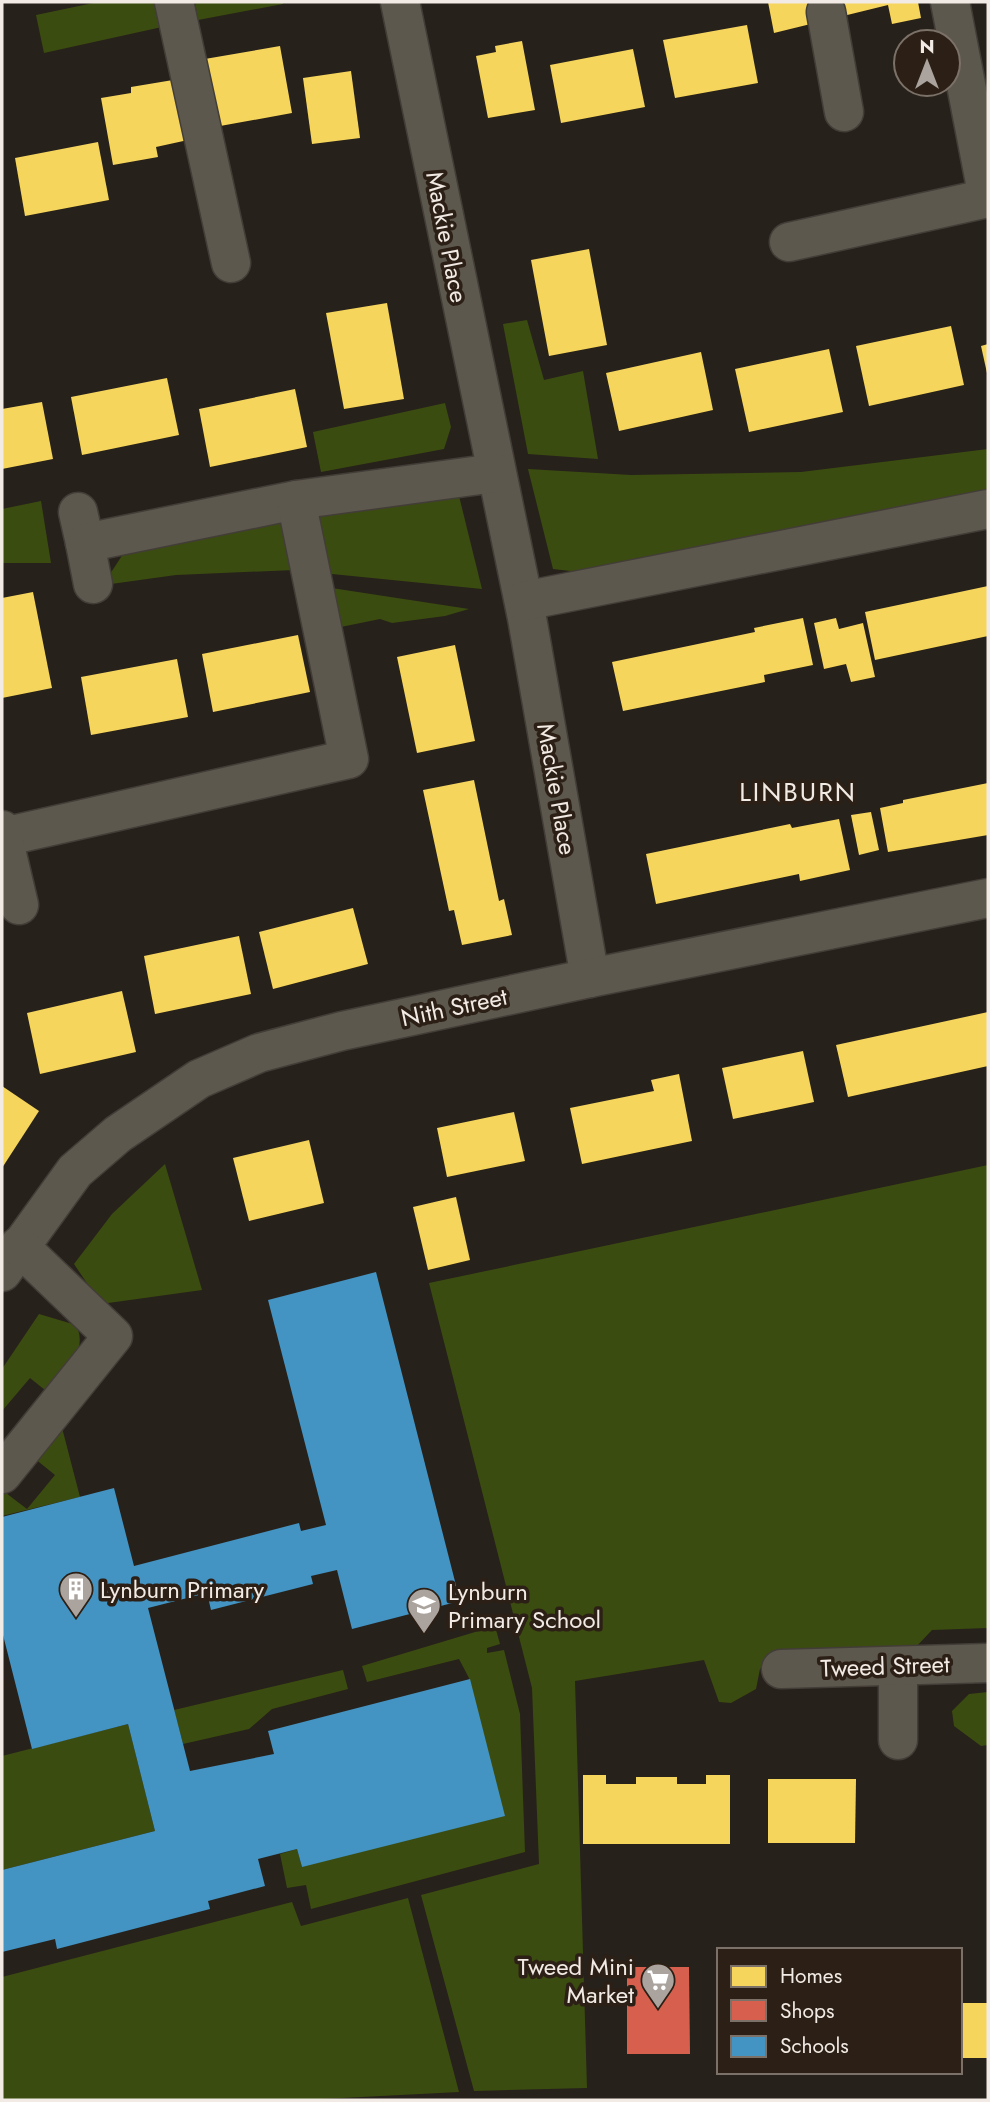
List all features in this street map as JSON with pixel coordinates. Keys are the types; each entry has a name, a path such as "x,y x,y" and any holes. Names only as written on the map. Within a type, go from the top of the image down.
{"street":[{"path":"174,2 231,263"},
{"name":"Mackie Place","path":"400,2 495,473 524,601 590,978"},
{"path":"789,242 988,198 950,2"},
{"path":"826,12 844,112"},
{"path":"93,584 81,527 495,473"},
{"path":"19,905 3,833 349,759 296,500"},
{"path":"524,601 988,509"},
{"name":"Nith Street","path":"10,1259 75,1171 138,1119 200,1079 259,1053 590,978 988,898"},
{"path":"2,1474 113,1336 10,1259"},
{"name":"Tweed Street","path":"781,1669 988,1663"},
{"path":"898,1666 898,1740"}],"green space":[{"path":"98,2 157,2 162,27 44,53 36,15"},
{"path":"195,2 283,2 283,4 198,20"},
{"path":"527,320 544,380 583,371 598,459 528,454 503,324"},
{"path":"445,403 451,427 444,449 321,472 313,432"},
{"path":"988,449 988,491 579,572 553,569 528,469 631,475 801,472"},
{"path":"458,492 482,589 322,573 316,517 326,509"},
{"path":"41,501 51,563 2,563 2,509"},
{"path":"273,518 282,524 294,570 176,575 111,584 110,574 125,551"},
{"path":"325,587 469,609 445,616 392,623 380,619 336,628"},
{"path":"165,1164 202,1290 101,1304 74,1264 112,1214"},
{"path":"988,1165 988,1628 932,1630 914,1649 768,1660 760,1669 756,1689 731,1703 719,1702 704,1660 575,1681 587,2088 474,2091 421,1895 539,1864 532,1688 429,1283"},
{"path":"39,1314 76,1325 79,1335 77,1353 45,1390 30,1378 2,1411 2,1369"},
{"path":"60,1420 80,1497 2,1516 2,1490 27,1509 55,1475 29,1454"},
{"path":"495,1626 500,1644 487,1648 487,1653 504,1650 520,1714 525,1852 311,1909 306,1885 287,1888 280,1854 297,1849 302,1867 470,1680 459,1659 367,1682 362,1666"},
{"path":"343,1670 348,1689 272,1709 249,1729 183,1744 174,1710"},
{"path":"988,1692 988,1745 981,1746 954,1726 952,1711 969,1694"},
{"path":"128,1724 155,1831 2,1870 2,1756"},
{"path":"408,1898 459,2092 303,2100 2,2100 2,1977 292,1902 301,1926"}],"building: Homes":[{"path":"768,2 918,2 921,18 892,24 888,5 774,33"},
{"path":"747,25 758,83 675,98 663,40"},
{"path":"522,41 535,110 488,118 476,56 496,52 495,46"},
{"path":"280,46 292,113 187,132 188,140 156,147 158,157 113,165 101,98 131,93 131,87 179,79 199,60"},
{"path":"633,49 645,107 561,123 550,65"},
{"path":"351,71 360,138 312,144 303,78"},
{"path":"98,142 109,200 25,216 15,158"},
{"path":"589,249 607,345 549,356 531,260"},
{"path":"387,303 404,399 344,409 326,313"},
{"path":"951,326 964,385 869,406 856,346"},
{"path":"988,344 988,372 987,373 981,346"},
{"path":"829,349 843,412 749,432 735,369"},
{"path":"701,352 713,410 619,431 606,373"},
{"path":"167,378 179,435 82,455 71,397"},
{"path":"295,389 307,447 210,467 199,409"},
{"path":"42,402 53,459 2,469 2,409"},
{"path":"988,586 988,636 875,660 865,612"},
{"path":"33,592 52,688 2,698 2,598"},
{"path":"803,618 813,665 764,675 765,682 623,711 612,662 755,632 754,628"},
{"path":"836,618 839,629 863,623 875,677 851,682 846,664 824,669 814,623"},
{"path":"298,635 310,692 213,712 202,654"},
{"path":"455,645 475,741 417,753 397,657"},
{"path":"177,659 188,717 91,735 81,677"},
{"path":"474,780 499,901 504,899 512,935 462,945 454,910 449,911 423,790"},
{"path":"988,783 988,835 888,852 880,808 903,803 903,800"},
{"path":"871,812 879,850 859,855 851,815"},
{"path":"839,819 850,870 800,881 799,874 656,904 646,854 790,824 792,828"},
{"path":"353,908 368,964 273,989 259,932"},
{"path":"239,936 251,994 155,1014 144,956"},
{"path":"122,991 136,1052 40,1074 27,1013"},
{"path":"988,1012 988,1066 848,1097 836,1045"},
{"path":"803,1051 814,1102 733,1119 722,1068"},
{"path":"679,1074 692,1141 582,1164 570,1108 654,1091 651,1080"},
{"path":"2,1086 39,1111 2,1168"},
{"path":"514,1112 525,1161 447,1177 437,1128"},
{"path":"309,1140 324,1203 249,1221 233,1158"},
{"path":"456,1197 470,1260 428,1270 413,1207"},
{"path":"583,1775 606,1775 606,1784 636,1784 636,1777 677,1777 677,1784 706,1784 706,1775 730,1775 730,1844 583,1844"},
{"path":"768,1779 856,1779 855,1843 768,1843"},
{"path":"962,2003 988,2003 988,2058 962,2058"}],"building: Shops":[{"name":"Tweed Mini Market","path":"627,1967 689,1967 690,2054 627,2054"}],"building: Schools":[{"name":"Lynburn Primary","path":"376,1272 460,1601 352,1629 337,1570 311,1576 313,1584 211,1610 207,1593 148,1608 190,1771 274,1754 268,1731 470,1679 505,1816 302,1867 297,1849 258,1859 265,1886 208,1901 210,1909 57,1949 55,1939 2,1952 2,1870 155,1831 128,1724 32,1749 2,1631 2,1517 114,1488 134,1566 299,1523 301,1531 326,1525 268,1300"}],"place":[{"name":"Lynburn Primary","path":"76,1619"},
{"name":"Lynburn Primary School","path":"424,1635"},
{"name":"Tweed Mini Market","path":"658,2010"}],"district":[{"name":"LINBURN","path":"798,792"}]}
